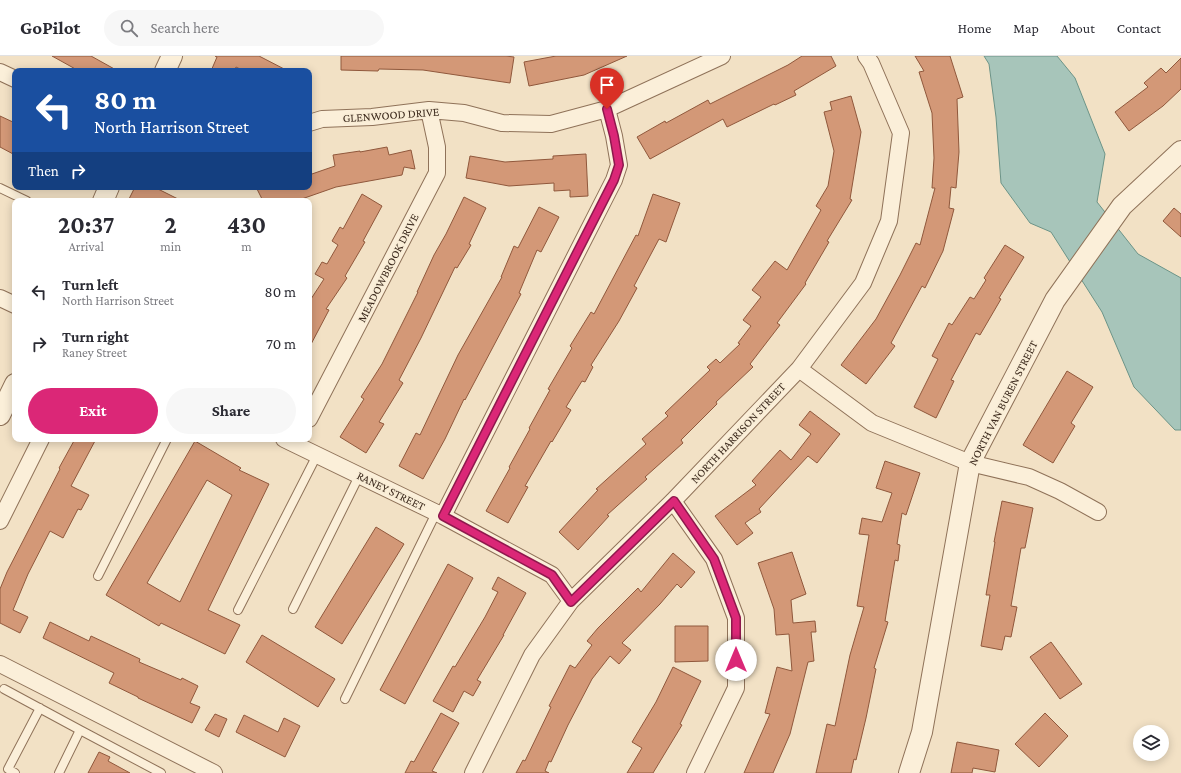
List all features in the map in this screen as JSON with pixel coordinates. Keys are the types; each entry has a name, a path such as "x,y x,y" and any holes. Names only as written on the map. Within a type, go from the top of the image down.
{"street":[{"path":"166,68 172,56"},
{"name":"GLENWOOD DRIVE","path":"312,122 322,119 372,117 429,110 464,113 502,123 551,124 607,109 722,56"},
{"name":"NORTH HARRISON STREET","path":"473,773 532,656 571,602 674,501 799,369 864,283 889,221 901,133 871,63 866,56"},
{"path":"0,72 12,78"},
{"path":"439,514 614,180 619,165 607,109"},
{"name":"MEADOWBROOK DRIVE","path":"312,413 437,173 437,146 429,110"},
{"name":"NORTH VAN BUREN STREET","path":"909,773 922,732 970,463 1055,300 1122,206 1181,151"},
{"path":"0,298 12,304"},
{"path":"799,369 872,423 970,463 1029,477 1060,491 1098,512"},
{"path":"0,415 12,390"},
{"path":"0,521 40,442"},
{"name":"RANEY STREET","path":"295,442 316,455 439,514 552,575 571,602"},
{"path":"674,501 714,559 736,618 736,688 695,773"},
{"path":"0,664 214,773"}],"lane":[{"path":"0,188 22,198"},
{"path":"98,576 165,442"},
{"path":"238,610 316,455"},
{"path":"293,609 359,476"},
{"path":"345,699 439,514"},
{"path":"4,689 161,773"},
{"path":"15,773 8,769 40,708"},
{"path":"59,773 80,730"}],"water":[{"path":"984,56 1057,56 1075,78 1105,154 1097,202 1138,254 1181,278 1181,430 1175,430 1134,387 1102,312 1051,232 1030,223 1001,183 996,117 989,64"}],"building":[{"path":"52,56 91,56 113,68 74,68"},
{"path":"215,56 259,56 282,68 212,68 217,57"},
{"path":"341,56 514,57 510,83 423,70 341,70"},
{"path":"556,56 627,56 584,75 529,86 524,62"},
{"path":"802,56 831,56 836,66 794,91 796,95 727,127 723,119 650,159 637,137 665,121 666,123 708,100 710,104 788,65"},
{"path":"915,56 950,56 963,97 957,99 959,152 956,188 951,187 949,208 954,209 943,251 925,288 922,286 891,343 895,346 866,384 841,365 876,319 916,243 920,245 935,188 932,188 934,158 932,113 919,72 924,71"},
{"path":"1181,58 1181,89 1163,106 1129,131 1115,112 1148,87 1144,83 1161,68 1166,73"},
{"path":"851,96 861,132 850,199 852,200 827,241 829,242 805,283 806,284 777,323 780,325 750,364 753,367 716,402 717,404 681,440 683,443 645,477 647,479 607,515 609,516 578,550 559,532 598,490 596,489 646,444 642,439 668,416 665,413 710,370 707,367 716,359 720,363 740,344 738,343 751,326 743,320 761,297 752,290 775,261 787,270 821,210 816,206 828,186 834,151 824,112 832,110 830,102"},
{"path":"0,116 12,122 12,153 0,147"},
{"path":"387,147 389,155 411,150 415,169 404,167 402,175 336,187 305,198 262,198 258,190 312,190 312,174 335,166 333,155"},
{"path":"586,154 588,196 570,197 570,190 554,191 554,183 509,186 466,178 470,156 505,162 553,159 553,156"},
{"path":"134,190 160,190 176,198 130,198"},
{"path":"362,194 382,206 363,241 365,242 345,276 347,278 326,309 329,310 312,342 312,297 324,279 315,274 322,262 327,264 338,245 332,241 340,227 343,229"},
{"path":"653,194 680,203 666,242 659,239 634,286 637,288 619,321 591,365 593,367 585,382 582,381 566,407 571,410 525,486 528,487 508,523 486,511 550,390 548,389 572,348 570,346 591,312 594,314 636,235 638,236"},
{"path":"464,197 486,208 469,244 471,245 457,268 455,267 399,380 403,383 379,422 384,424 366,453 340,437 364,399 361,397 382,364 418,292 434,255"},
{"path":"539,207 559,217 541,252 537,250 519,293 521,294 465,400 464,399 445,439 423,479 399,466 416,433 420,435 458,355 502,277 514,246 518,248"},
{"path":"1174,208 1181,214 1181,237 1163,221"},
{"path":"1005,245 1024,257 999,298 1001,299 980,335 976,333 951,380 954,381 936,418 914,407 938,359 932,356 949,323 952,325 970,297 974,299 986,280 984,278"},
{"path":"1067,371 1093,387 1071,423 1075,426 1053,463 1023,445"},
{"path":"810,411 840,434 817,463 808,456 759,509 761,512 745,523 753,533 737,545 715,516 756,485 752,481 780,450 791,460 811,434 799,425"},
{"path":"73,442 94,442 71,486 89,495 81,510 78,509 63,538 50,531 28,574 13,610 28,617 20,633 0,623 0,589 7,572 60,469 59,468"},
{"path":"194,442 197,442 241,468 239,470 269,484 208,610 240,625 225,654 161,623 159,626 106,595","holes":["207,480 232,495 180,602 147,583"]},
{"path":"885,461 920,473 906,515 902,513 897,544 900,545 898,561 895,560 885,621 888,622 874,668 876,669 866,718 856,760 854,759 851,773 816,773 827,724 835,726 850,655 864,607 857,606 869,535 859,534 862,518 882,522 892,493 876,488"},
{"path":"1002,501 1033,508 1025,548 1021,548 1011,606 1017,607 1011,637 1005,636 1002,650 981,646 990,595 986,595"},
{"path":"376,527 404,544 342,644 315,627"},
{"path":"792,552 806,594 791,600 793,623 815,621 816,632 811,632 814,661 808,662 790,734 773,773 744,773 770,714 765,713 777,667 792,671 789,634 776,635 774,609 758,563"},
{"path":"673,553 695,572 681,588 677,584 660,604 622,643 631,650 619,664 610,656 592,679 551,762 549,761 545,771 549,773 516,773 523,760 525,761 551,707 549,706 570,665 575,668 592,645 587,641 638,588 641,592"},
{"path":"448,564 473,578 405,704 380,690"},
{"path":"498,577 526,593 504,635 477,680 481,682 473,696 464,691 453,712 433,701 453,666 455,667 485,617 498,592 492,589"},
{"path":"50,622 89,641 91,636 140,659 139,662 181,680 182,678 198,686 190,703 200,707 192,723 109,683 114,673 43,638"},
{"path":"675,626 708,626 708,661 675,662"},
{"path":"262,635 335,679 318,707 246,662"},
{"path":"1051,642 1082,684 1060,699 1030,657"},
{"path":"673,667 701,681 680,724 682,725 653,773 627,773 642,748 632,742 656,702"},
{"path":"441,713 459,723 432,771 437,773 405,773 411,761 414,762"},
{"path":"1045,713 1068,736 1039,767 1015,744"},
{"path":"215,714 227,719 219,737 205,730"},
{"path":"244,715 278,732 284,718 300,726 285,757 236,732"},
{"path":"957,742 999,750 995,772 973,768 972,773 951,773"},
{"path":"99,752 110,757 108,761 130,773 88,773"}],"route":[{"path":"607,109 619,165 614,180 443,516 552,575 571,602 674,501 714,559 736,618 736,660"}]}
